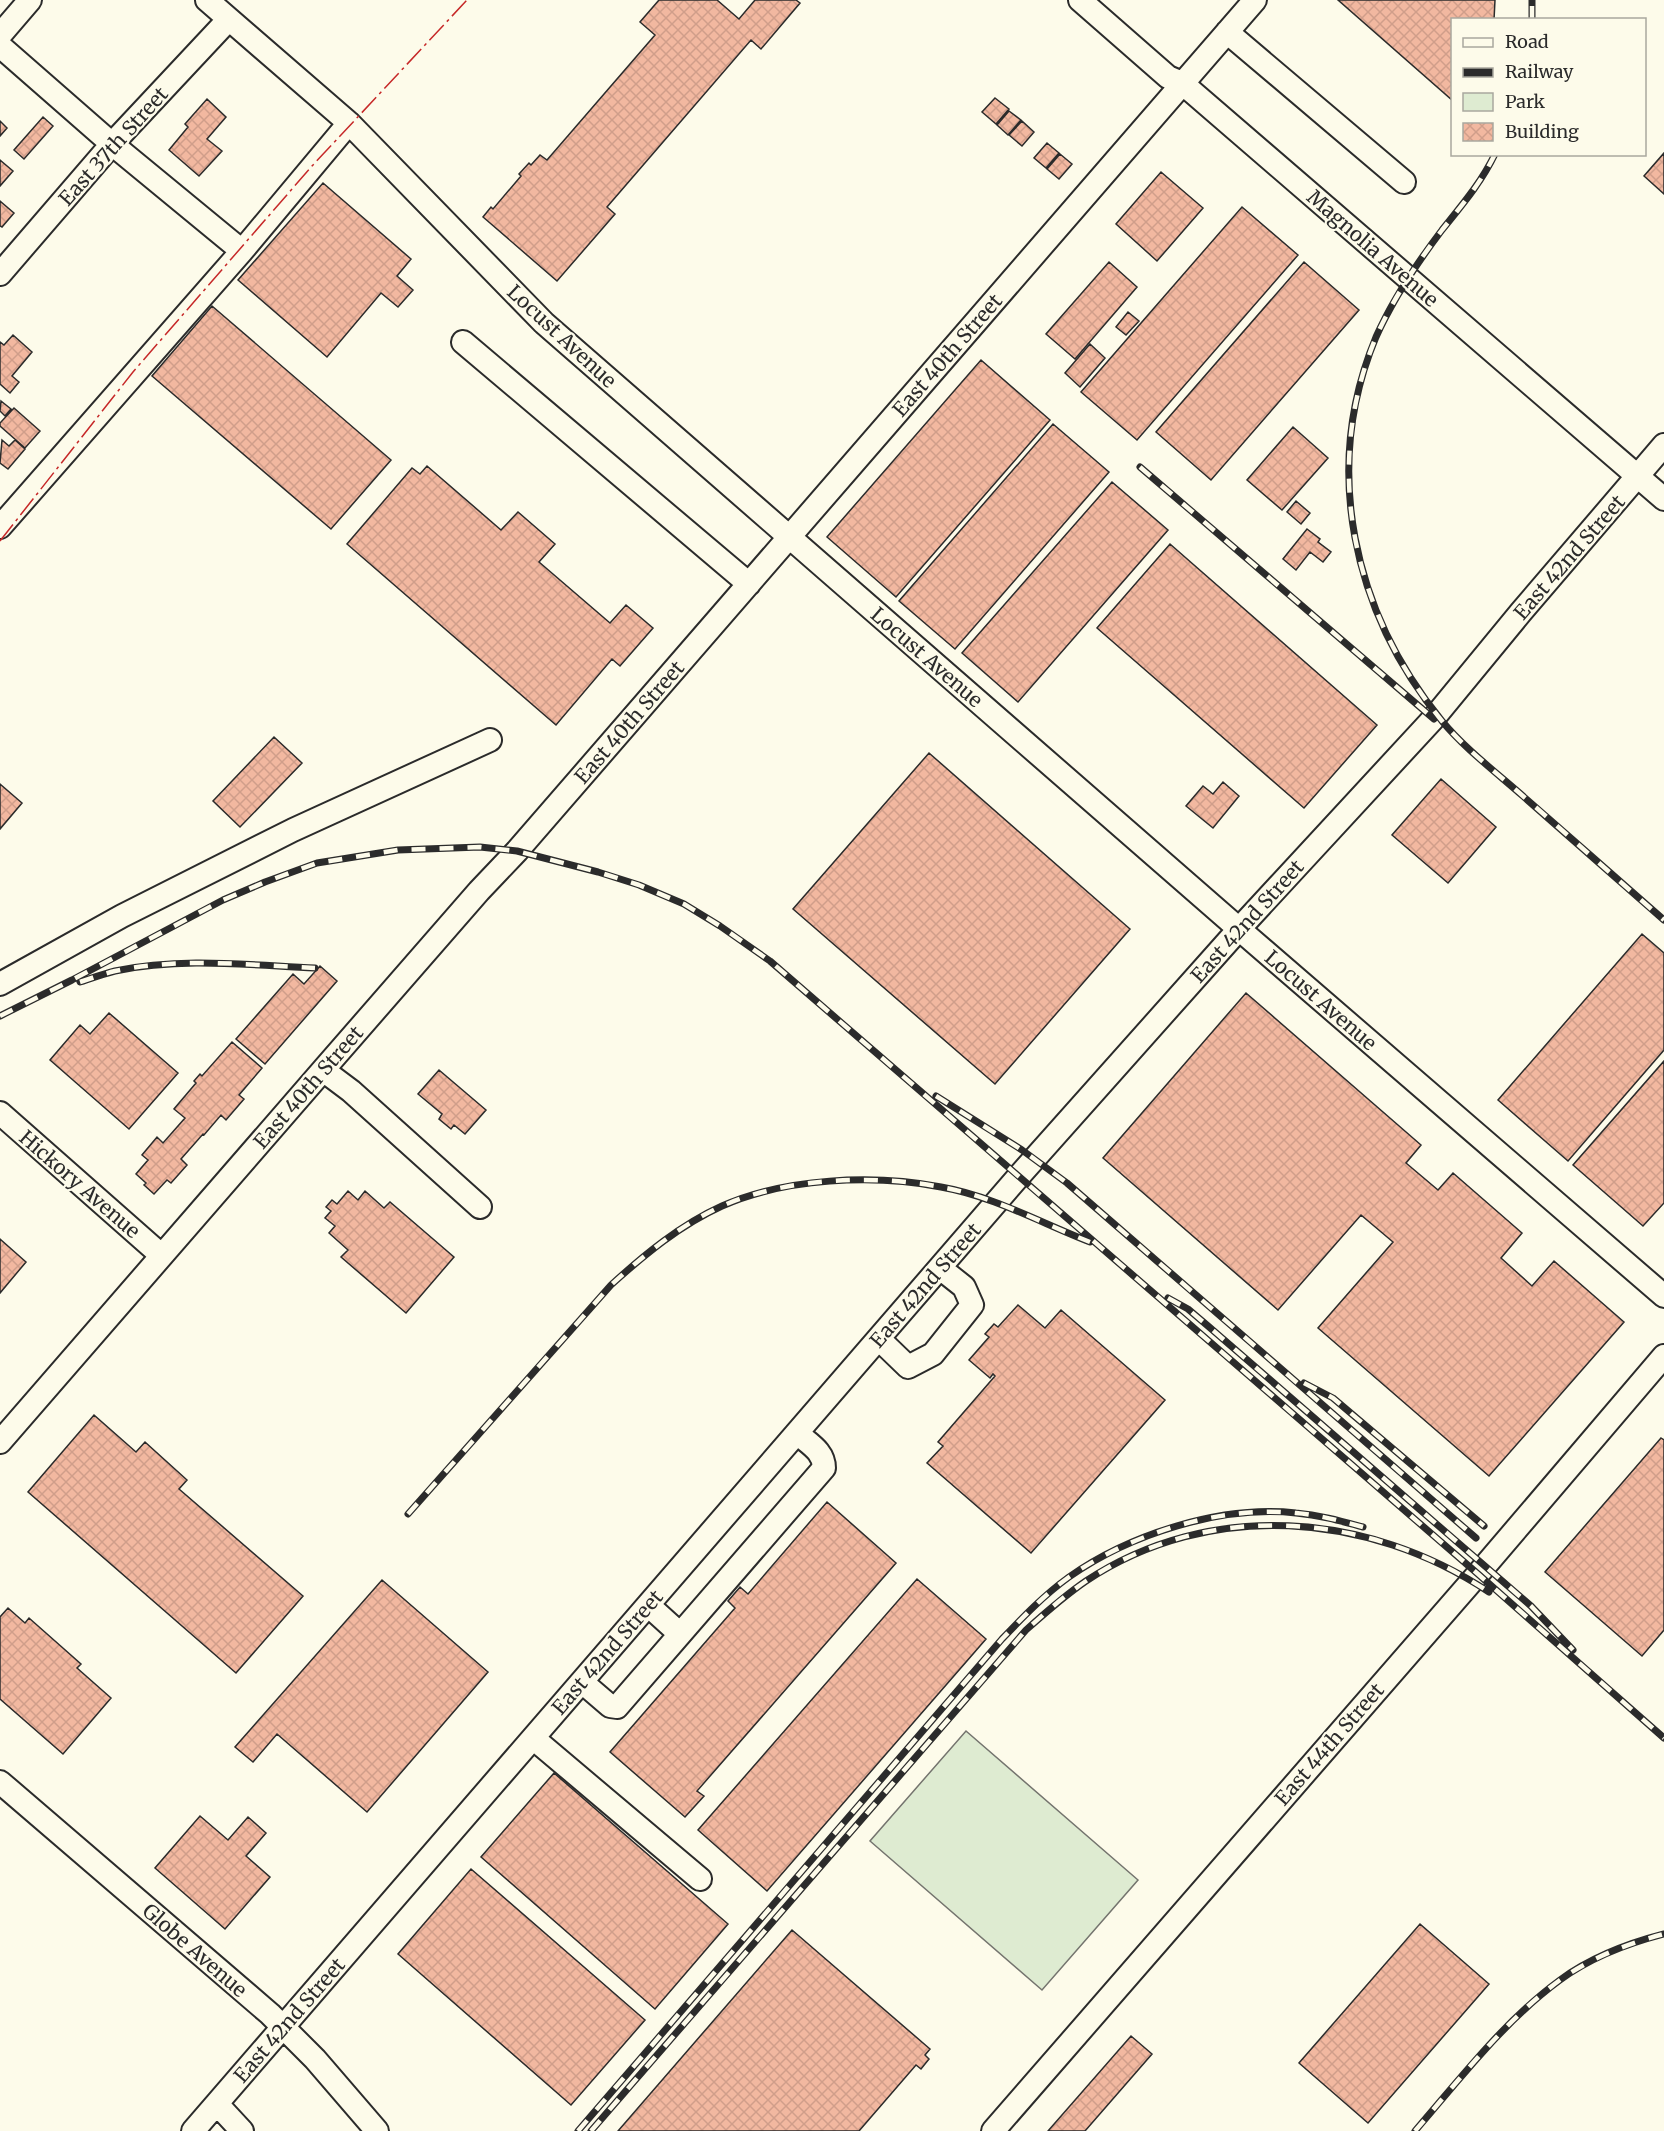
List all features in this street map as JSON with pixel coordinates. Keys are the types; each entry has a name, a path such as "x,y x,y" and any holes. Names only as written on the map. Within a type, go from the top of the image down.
{"street":[{"path":"0,35 30,0"},
{"name":"Locust Avenue","path":"207,0 349,123 544,322 1239,929 1664,1296"},
{"name":"Magnolia Avenue","path":"1080,0 1168,77 1182,83 1664,499"},
{"name":"East 40th Street","path":"0,1442 322,1070 525,842 1255,0"},
{"name":"East 37th Street","path":"0,274 112,144 229,20"},
{"path":"1227,32 1404,182"},
{"path":"0,46 112,144 242,251"},
{"path":"0,527 242,251 349,123"},
{"path":"463,342 749,584"},
{"name":"East 42nd Street","path":"193,2131 940,1268 1239,929 1433,719 1664,445"},
{"path":"0,984 122,916 293,830 490,740"},
{"path":"322,1070 351,1091 480,1207"},
{"name":"Hickory Avenue","path":"0,1113 161,1255"},
{"path":"879,1339 908,1367 933,1354 972,1305 964,1287 940,1268"},
{"name":"East 44th Street","path":"993,2131 1478,1574 1664,1356"},
{"path":"582,1682 610,1706 617,1707 824,1468 824,1459 819,1452 797,1433"},
{"path":"648,1605 687,1626"},
{"path":"533,1738 700,1879"},
{"name":"Globe Avenue","path":"0,1782 283,2027 315,2059 377,2131"},
{"path":"217,2104 242,2131"}],"green space":[{"path":"966,1731 1138,1880 1042,1990 870,1841"}],"building":[{"path":"659,0 717,0 739,19 755,0 796,0 800,3 761,49 751,40 607,207 615,214 557,281 483,217 491,207 493,209 529,163 531,165 540,155 547,160 655,35 640,22"},
{"path":"1338,0 1495,0 1494,18 1451,18 1451,99"},
{"path":"995,98 1009,109 996,124 982,112"},
{"path":"207,99 226,117 207,139 222,151 199,176 169,150 188,127 185,124"},
{"path":"1009,111 1021,120 1008,135 997,125"},
{"path":"43,117 53,126 24,159 14,150"},
{"path":"0,121 7,128 0,136"},
{"path":"1022,121 1034,132 1022,146 1009,135"},
{"path":"1047,143 1059,153 1046,168 1034,158"},
{"path":"1664,153 1664,194 1644,176"},
{"path":"1060,154 1072,164 1059,179 1047,169"},
{"path":"0,160 13,171 0,186"},
{"path":"1161,172 1203,208 1157,261 1116,224"},
{"path":"323,183 411,259 397,276 413,290 398,307 381,293 327,357 238,280"},
{"path":"0,201 14,213 2,227 0,226"},
{"path":"1242,207 1298,255 1137,440 1081,392"},
{"path":"1109,262 1137,287 1075,359 1046,334"},
{"path":"1304,262 1359,310 1211,480 1156,432"},
{"path":"212,306 391,460 331,529 152,376"},
{"path":"1128,312 1139,321 1126,335 1116,327"},
{"path":"13,335 32,352 12,376 19,382 10,393 0,384 0,342 4,345"},
{"path":"1090,344 1105,358 1080,387 1065,373"},
{"path":"981,360 1050,420 896,597 827,537"},
{"path":"1,401 11,409 5,416 0,411"},
{"path":"14,408 40,431 25,448 0,426 0,423"},
{"path":"1053,424 1109,472 955,649 899,601"},
{"path":"1293,427 1328,458 1282,510 1247,480"},
{"path":"2,440 9,446 15,440 25,449 8,469 0,463"},
{"path":"427,466 501,530 518,512 555,544 539,562 610,623 626,605 653,628 620,666 612,659 556,725 347,544 412,468 420,474"},
{"path":"1112,482 1168,530 1018,702 962,653"},
{"path":"1296,501 1310,513 1301,524 1287,512"},
{"path":"1307,529 1331,552 1323,562 1310,552 1296,570 1283,559"},
{"path":"1170,544 1377,725 1304,808 1097,628"},
{"path":"274,737 302,763 240,827 213,801"},
{"path":"929,753 1130,929 995,1084 793,909"},
{"path":"1441,779 1496,827 1448,883 1392,835"},
{"path":"1223,782 1239,796 1213,828 1186,806 1203,786 1213,794"},
{"path":"0,784 22,803 0,829"},
{"path":"1642,934 1664,953 1664,1050 1568,1161 1498,1100"},
{"path":"320,966 337,981 265,1064 236,1039 293,974 304,984"},
{"path":"1246,993 1421,1145 1406,1163 1438,1190 1453,1173 1522,1233 1501,1258 1532,1286 1554,1261 1624,1322 1489,1476 1318,1328 1393,1242 1361,1215 1278,1310 1103,1158"},
{"path":"109,1013 178,1073 129,1129 50,1060 80,1025 90,1034"},
{"path":"232,1042 262,1068 239,1095 244,1099 226,1120 221,1115 181,1159 187,1165 171,1183 167,1180 154,1194 136,1174 148,1160 142,1155 157,1137 163,1143 185,1118 174,1109 196,1083 194,1081 200,1074 202,1076"},
{"path":"1664,1061 1664,1203 1643,1226 1573,1165"},
{"path":"439,1070 486,1110 465,1134 454,1125 451,1129 439,1119 442,1114 418,1094"},
{"path":"348,1191 358,1200 365,1191 384,1208 390,1202 454,1257 406,1313 341,1257 348,1250 329,1233 335,1226 325,1218 331,1211 326,1207 332,1200 337,1204"},
{"path":"0,1239 26,1262 0,1293"},
{"path":"1018,1305 1045,1328 1061,1310 1165,1400 1031,1553 927,1463 943,1446 938,1442 995,1376 993,1374 990,1378 969,1360 989,1337 985,1334 994,1324 998,1327"},
{"path":"94,1415 136,1452 145,1442 187,1480 179,1489 303,1596 236,1673 28,1492"},
{"path":"1661,1438 1664,1440 1664,1630 1642,1656 1545,1572"},
{"path":"827,1502 896,1563 697,1791 704,1796 685,1817 610,1752 735,1608 728,1601 740,1587 748,1594"},
{"path":"917,1579 986,1639 767,1891 698,1830"},
{"path":"382,1580 488,1672 367,1812 277,1734 253,1762 235,1747"},
{"path":"8,1608 25,1623 29,1618 81,1664 77,1668 111,1698 63,1754 0,1699 0,1617"},
{"path":"554,1773 728,1924 655,2009 481,1857"},
{"path":"200,1816 228,1840 248,1817 266,1833 246,1856 270,1877 225,1929 155,1868"},
{"path":"471,1869 645,2020 571,2105 398,1954"},
{"path":"1420,1924 1489,1984 1368,2123 1299,2063"},
{"path":"792,1930 930,2049 925,2055 929,2059 921,2069 916,2065 859,2131 618,2131"},
{"path":"1131,2036 1152,2054 1085,2131 1048,2131"}],"railway":[{"path":"1532,0 1532,18"},
{"path":"1494,156 1464,203 1415,268 1376,337 1359,387 1351,437 1349,488 1355,538 1368,586 1386,634 1411,679 1442,721 1481,760 1664,920"},
{"path":"1140,467 1434,719"},
{"path":"0,1016 223,900 317,863 398,850 480,847 517,851 639,885 684,904 770,961 1664,1738"},
{"path":"80,982 115,971 165,964 215,963 315,968"},
{"path":"936,1096 1022,1150 1067,1183 1476,1538"},
{"path":"408,1514 611,1285 663,1241 722,1206 773,1189 801,1184 858,1180 915,1183 960,1191 979,1197 1090,1242"},
{"path":"1168,1298 1188,1309 1531,1606 1573,1650"},
{"path":"1304,1383 1333,1398 1484,1526"},
{"path":"578,2131 1002,1639 1034,1606 1069,1577 1093,1562 1148,1536 1207,1518 1267,1512 1296,1513 1363,1527"},
{"path":"591,2131 1026,1630 1086,1581 1134,1555 1184,1537 1236,1527 1289,1526 1341,1532 1392,1545 1442,1565 1489,1592"},
{"path":"1415,2131 1501,2032 1560,1980 1597,1958 1664,1934"}],"power":[{"path":"0,541 133,372 312,166 467,0"}]}
